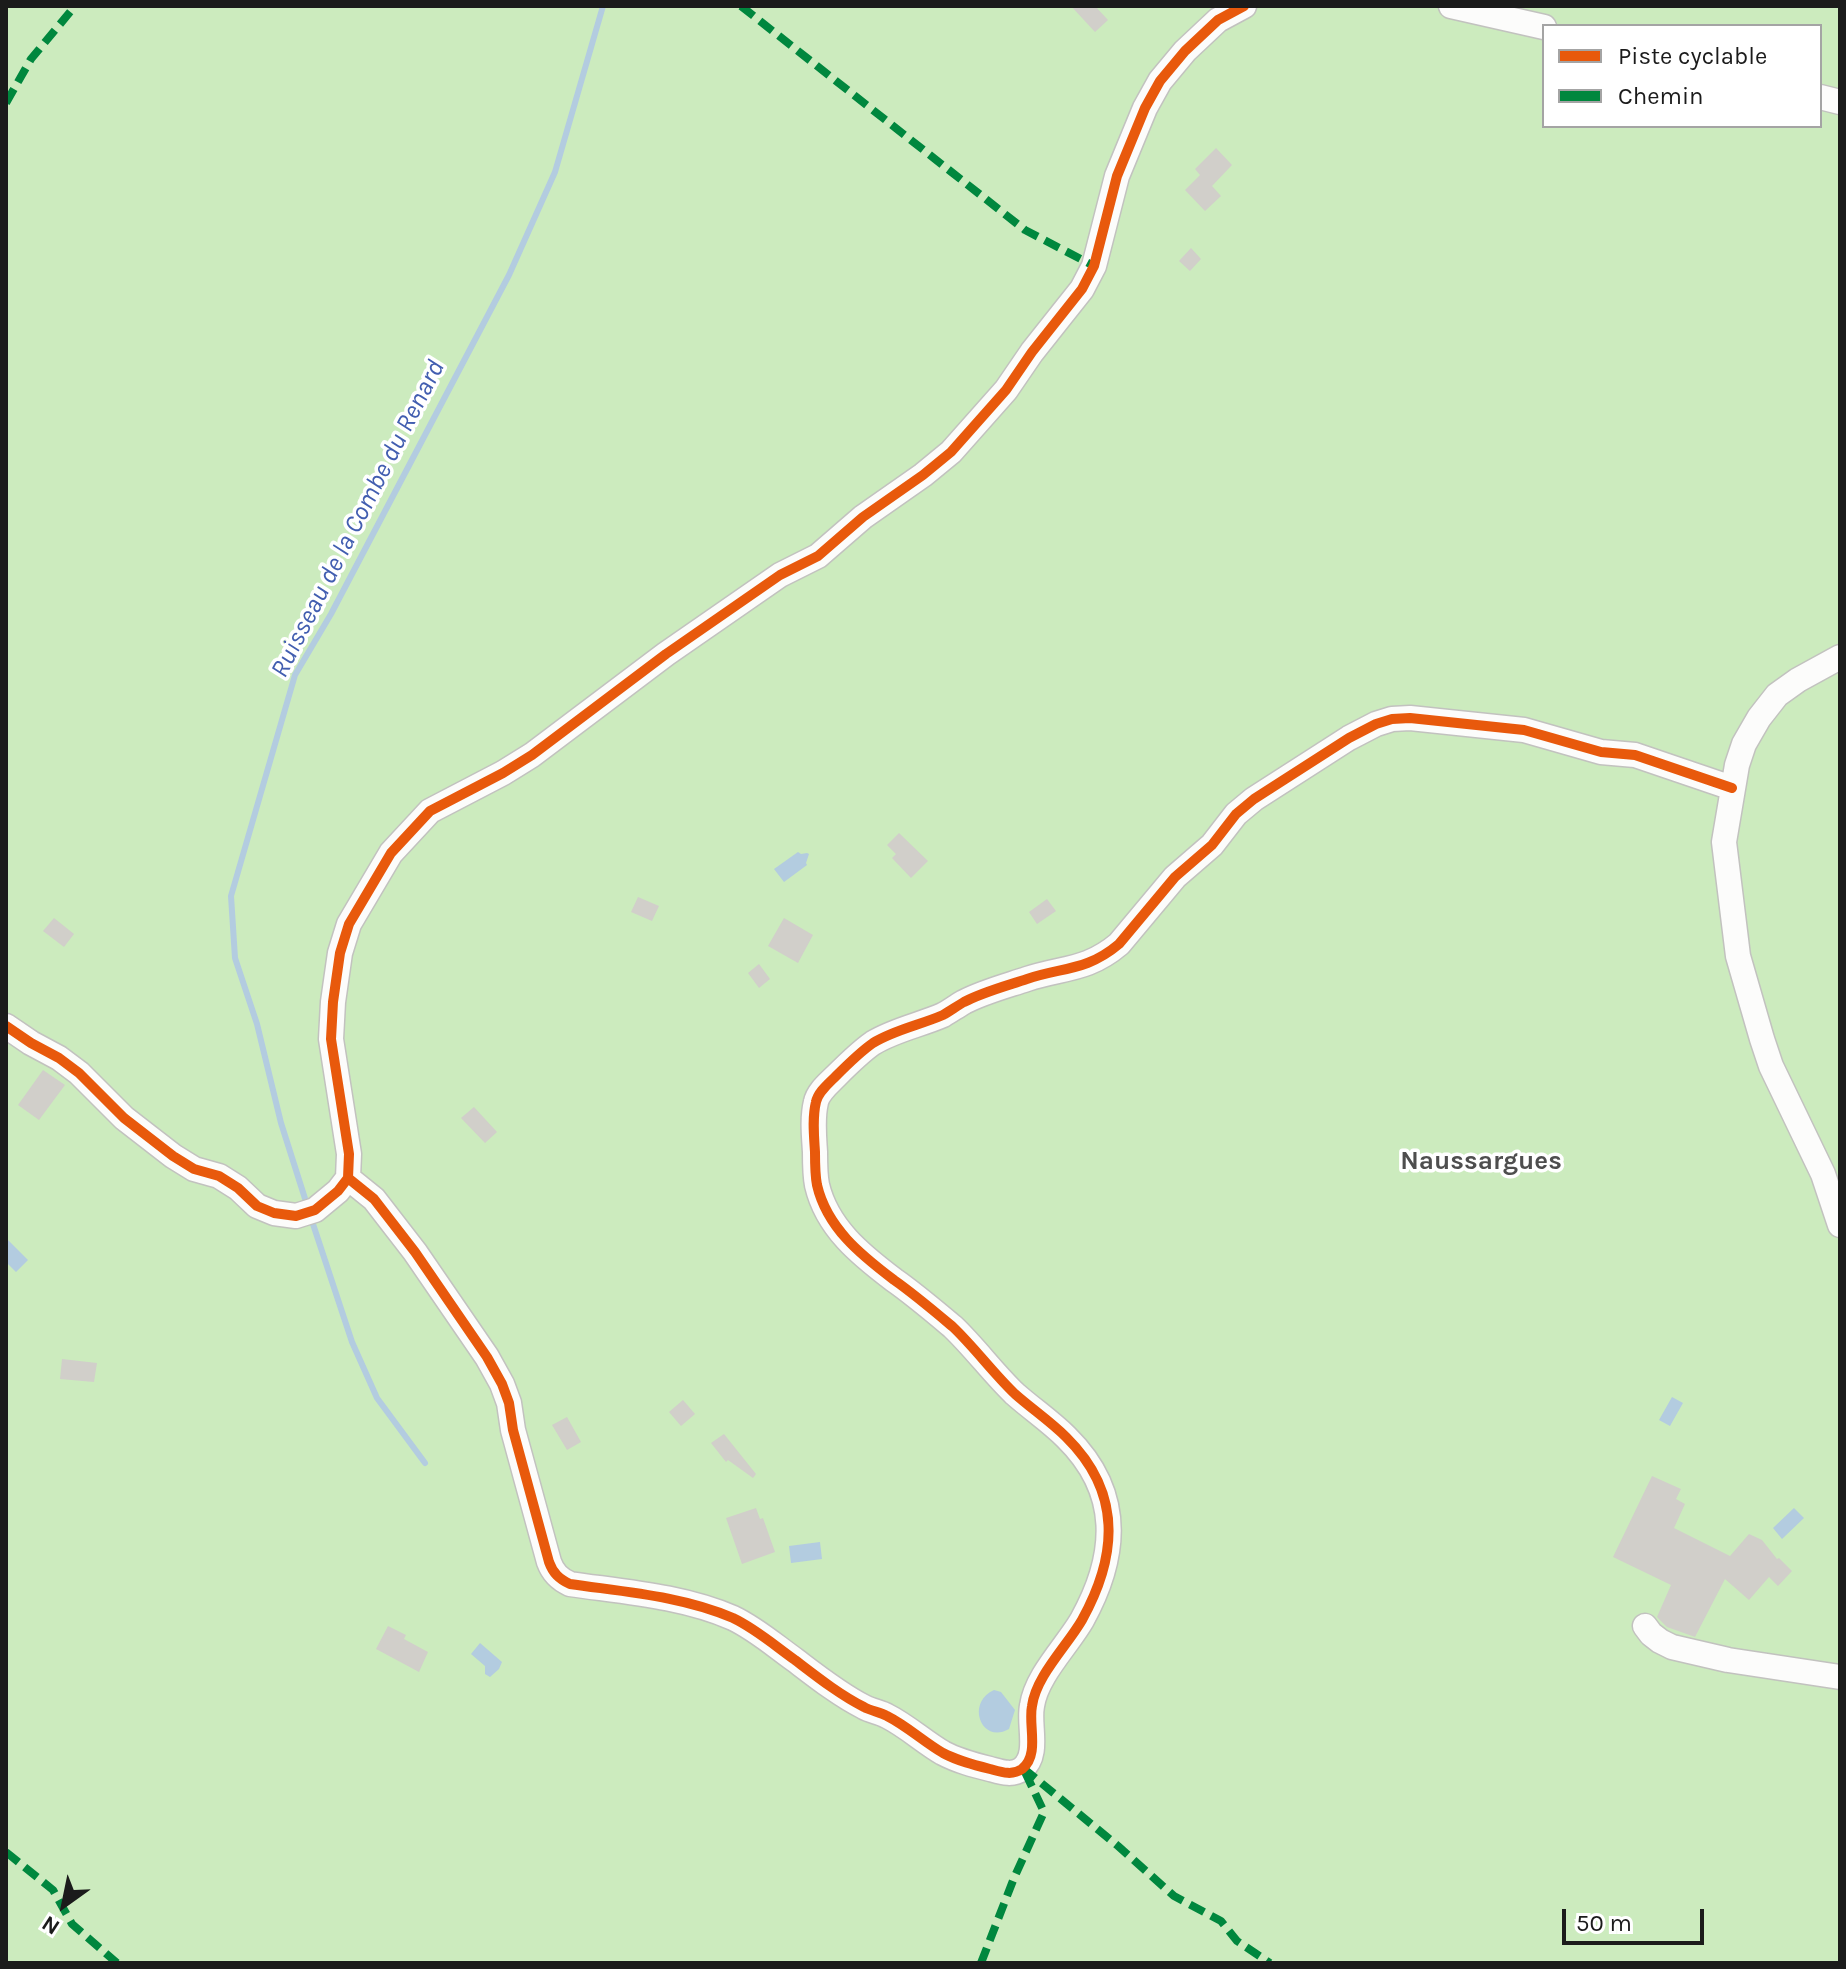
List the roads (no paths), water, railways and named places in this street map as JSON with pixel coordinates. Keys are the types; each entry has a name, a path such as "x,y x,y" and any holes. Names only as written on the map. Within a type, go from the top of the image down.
{"street":[{"path":"6,1026 79,1073 124,1118 194,1169 219,1176 257,1206 274,1213 296,1216 315,1210 348,1178 349,1154 331,1039 340,953 349,924 391,853 430,811 532,755 666,654 780,575 818,556 863,517 951,452 1006,390 1082,289 1094,266 1117,176 1145,108 1160,81 1185,51 1218,20 1244,6"},
{"path":"1451,6 1542,27"},
{"path":"1840,657 1777,695 1759,718 1744,744 1732,788 1724,842 1738,956 1771,1066 1823,1174 1840,1225"},
{"path":"348,1178 374,1199 415,1252 502,1384 551,1569 562,1580 570,1584 692,1603 728,1616 762,1634 851,1699 888,1717 945,1754 959,1761 1013,1773 1030,1760 1032,1703 1040,1682 1069,1642 1096,1590 1110,1535 1105,1495 1095,1474 1065,1436 1013,1392 951,1326 846,1240 823,1204 816,1182 816,1099 826,1085 874,1043 946,1013 966,1001 1032,977 1074,969 1110,952 1175,877 1212,845 1236,814 1254,799 1376,724 1410,718 1524,730 1601,752 1635,755 1732,788"},
{"path":"1645,1626 1651,1634 1672,1647 1728,1660 1840,1677"}],"water":[{"path":"798,852 809,854 807,865 784,882 774,869"},
{"path":"6,1238 28,1260 16,1272 6,1262"},
{"path":"1672,1397 1683,1403 1670,1426 1659,1420"},
{"path":"1794,1508 1804,1518 1782,1539 1773,1528"},
{"path":"820,1542 822,1559 791,1563 789,1546"},
{"path":"480,1643 502,1662 490,1677 485,1674 485,1666 471,1654"},
{"path":"994,1690 1001,1692 1015,1710 1009,1729 999,1732 985,1727 979,1712 985,1696"}],"waterway":[{"name":"Ruisseau de la Combe du Renard","path":"308,1208 281,1123 257,1024 235,958 231,896 295,675 331,614 509,275 555,172 603,6"},
{"name":"Ruisseau de la Combe du Renard","path":"311,1218 352,1342 377,1398 425,1463"}],"district":[{"name":"Naussargues","path":"1481,1162"}]}
